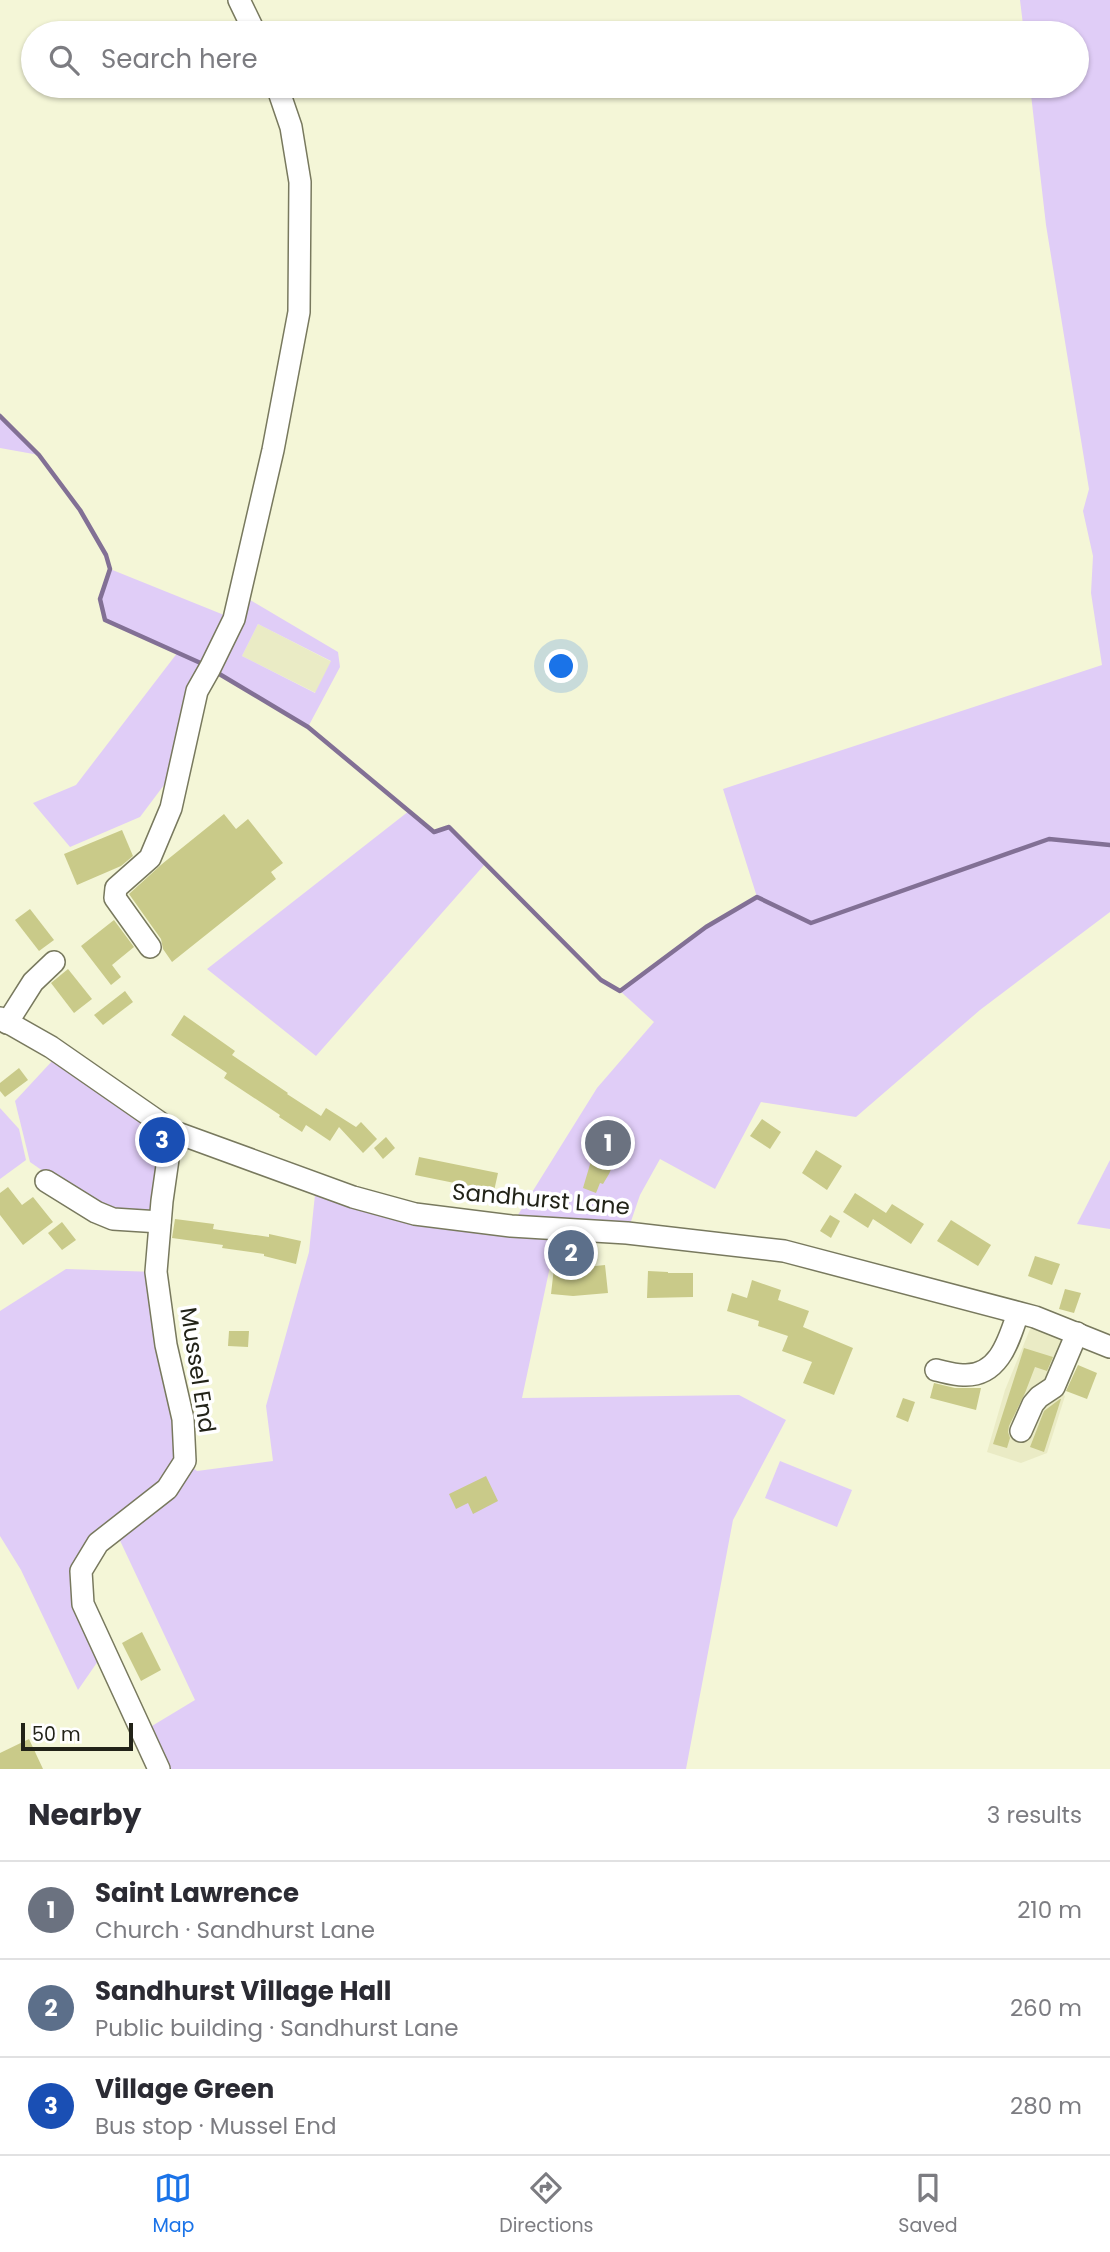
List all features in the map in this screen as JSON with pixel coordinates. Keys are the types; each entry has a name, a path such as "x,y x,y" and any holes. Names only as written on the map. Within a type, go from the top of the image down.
{"street":[{"path":"239,0 249,21"},
{"path":"150,947 115,898 116,888 150,858 171,808 197,691 234,619 273,450 299,312 300,182 291,127 281,98"},
{"path":"4,1020 33,982 54,962"},
{"name":"Sandhurst Lane","path":"4,1020 51,1048 172,1131 316,1185 415,1214 510,1226 627,1233 784,1251 1018,1313 1110,1347"},
{"name":"Mussel End","path":"159,1769 83,1604 81,1571 98,1543 166,1489 184,1461 183,1419 166,1345 156,1272 172,1131"},
{"path":"46,1181 96,1212 113,1219 160,1222"},
{"path":"936,1370 961,1376 976,1375 995,1363 1004,1352 1018,1313"},
{"path":"1021,1431 1033,1404 1054,1387 1077,1333"}],"shaded area":[{"path":"1020,0 1110,0 1110,912 980,1010 856,1117 761,1102 715,1189 660,1159 640,1195 627,1233 558,1229 522,1398 739,1395 786,1420 733,1520 686,1769 159,1769 142,1732 195,1700 115,1530 81,1571 105,1651 78,1690 21,1570 0,1536 0,1311 66,1269 156,1272 185,1461 197,1471 273,1461 266,1406 309,1252 316,1185 511,1226 597,1088 654,1022 620,991 706,927 757,897 723,789 1102,665 1091,593 1093,556 1083,511 1089,489 1046,225 1031,98 1089,98 1089,21 1023,21"},
{"path":"0,416 39,455 0,448"},
{"path":"110,569 234,619 240,594 338,652 340,667 308,727 211,669 176,787 164,785 140,817 70,847 33,803 76,785 178,652 105,620 100,599","holes":["258,624 331,661 315,693 242,656"]},
{"path":"258,624 332,662 316,693 242,656"},
{"path":"409,811 434,832 449,827 485,864 316,1056 207,969"},
{"path":"54,1059 155,1129 159,1147 151,1210 146,1215 92,1205 30,1162 15,1101"},
{"path":"0,1108 19,1129 26,1160 0,1179"},
{"path":"1110,1160 1110,1229 1077,1224"},
{"path":"1035,1317 1083,1336 1060,1393 1065,1396 1047,1453 1021,1463 987,1452 1005,1390"},
{"path":"780,1461 852,1490 837,1527 765,1498"}],"building":[{"path":"224,814 236,829 248,819 283,863 271,872 276,879 172,962 163,949 161,939 129,894"},
{"path":"122,830 133,856 121,866 77,885 64,854"},
{"path":"30,909 54,940 39,951 15,920"},
{"path":"114,920 134,947 112,965 121,977 111,985 81,946"},
{"path":"68,969 92,999 74,1013 51,983"},
{"path":"125,991 133,1002 103,1025 94,1015"},
{"path":"184,1015 235,1051 232,1055 321,1116 326,1108 356,1127 361,1122 377,1139 363,1153 339,1127 330,1141 306,1125 302,1132 224,1078 227,1073 171,1035"},
{"path":"19,1068 28,1080 5,1097 0,1091 0,1083"},
{"path":"762,1119 781,1132 770,1149 750,1136"},
{"path":"612,1120 629,1128 609,1174 603,1184 600,1183 596,1193 583,1188 591,1161 586,1159 603,1121 610,1124"},
{"path":"386,1137 395,1148 383,1159 374,1148"},
{"path":"816,1150 842,1166 827,1190 802,1173"},
{"path":"419,1157 498,1173 494,1191 415,1175"},
{"path":"8,1187 22,1205 33,1197 53,1222 23,1245 0,1215 0,1193"},
{"path":"855,1193 886,1213 892,1204 924,1224 911,1244 873,1219 868,1228 843,1212"},
{"path":"830,1215 840,1221 831,1238 820,1231"},
{"path":"175,1219 214,1224 213,1229 269,1237 269,1234 301,1241 296,1264 264,1254 222,1248 223,1245 172,1238"},
{"path":"951,1220 991,1245 978,1266 937,1241"},
{"path":"62,1222 76,1240 62,1250 48,1233"},
{"path":"565,1242 579,1243 576,1268 605,1265 608,1293 573,1296 551,1294 554,1268 563,1269"},
{"path":"1035,1256 1060,1264 1052,1285 1028,1276"},
{"path":"648,1271 693,1273 693,1297 647,1298"},
{"path":"752,1280 781,1290 778,1300 809,1311 803,1327 853,1348 834,1395 803,1383 812,1362 782,1351 788,1336 758,1326 759,1321 727,1311 732,1293 747,1298"},
{"path":"1065,1289 1081,1293 1074,1313 1059,1309"},
{"path":"229,1331 249,1331 248,1347 228,1346"},
{"path":"1024,1348 1053,1357 1047,1371 1035,1367 1009,1426 1007,1448 993,1444"},
{"path":"1078,1365 1097,1373 1087,1399 1066,1391"},
{"path":"934,1383 955,1388 981,1388 976,1410 930,1398"},
{"path":"903,1398 915,1402 908,1422 896,1417"},
{"path":"1060,1399 1044,1452 1030,1447 1044,1411"},
{"path":"486,1476 498,1501 473,1514 468,1503 456,1509 449,1494"},
{"path":"142,1632 161,1670 141,1681 122,1643"},
{"path":"29,1739 43,1769 0,1769 0,1753"}],"waterway":[{"path":"0,416 39,455 80,510 106,555 110,569 100,599 105,620 205,665"},
{"path":"216,672 308,727 434,832 449,827 601,980 620,991 706,927 757,897 811,923 1049,839 1110,845"}],"place":[{"name":"Village Green","path":"162,1140"},
{"name":"Saint Lawrence","path":"608,1143"},
{"name":"Sandhurst Village Hall","path":"571,1253"}]}
